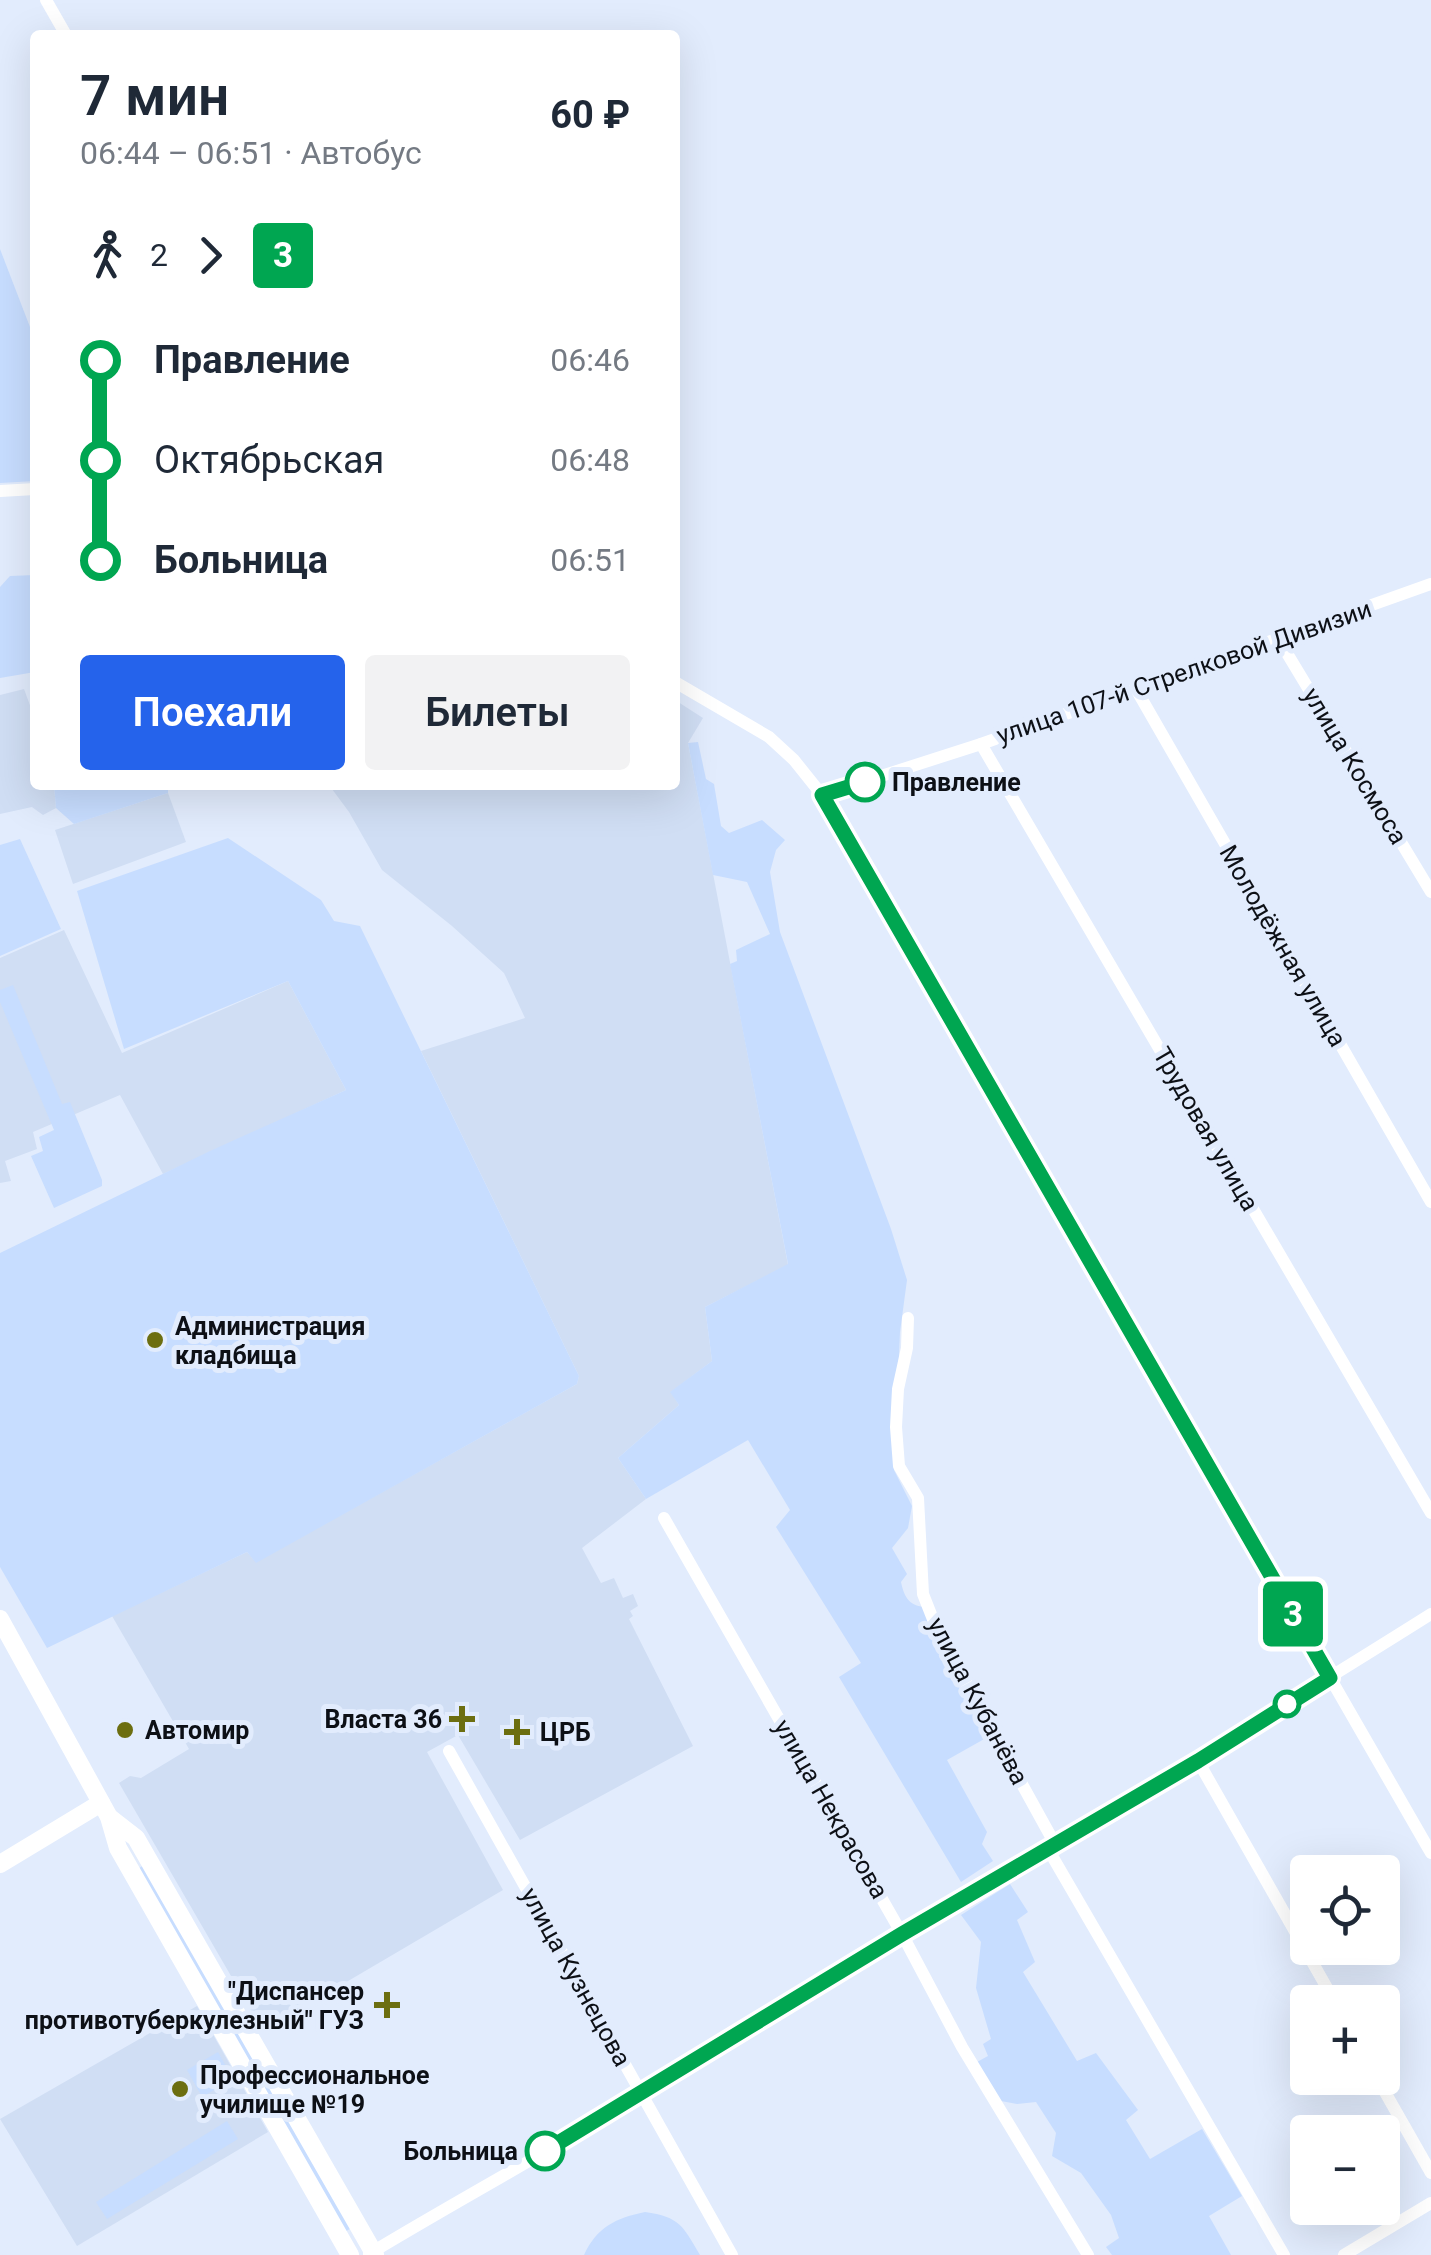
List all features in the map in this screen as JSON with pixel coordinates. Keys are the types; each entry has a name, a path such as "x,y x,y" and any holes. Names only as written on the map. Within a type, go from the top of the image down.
{"main road":[{"path":"0,1619 105,1810 118,1848 350,2255"},
{"path":"0,1864 105,1810"},
{"path":"105,1810 136,1838 372,2254"}],"street":[{"path":"46,0 63,30"},
{"path":"0,490 30,489"},
{"name":"улица 107-й Стрелковой Дивизии","path":"822,795 981,744 1431,584"},
{"name":"улица Космоса","path":"1279,640 1431,892"},
{"path":"680,685 770,738 822,795 1431,1853"},
{"name":"Молодёжная улица","path":"1136,690 1431,1202"},
{"name":"Трудовая улица","path":"981,744 1431,1514"},
{"name":"улица Кубанёва","path":"908,1318 907,1348 898,1388 899,1466 918,1498 924,1594 938,1632 1052,1847 1284,2255"},
{"name":"улица Некрасова","path":"664,1518 902,1934 962,2047 1088,2255"},
{"path":"372,2254 642,2095 902,1934 1198,1761 1431,1614"},
{"name":"улица Кузнецова","path":"449,1751 732,2255"},
{"path":"1198,1761 1324,1985"},
{"path":"1387,2095 1431,2173"},
{"path":"1344,2255 1431,2203"}],"shaded area":[{"path":"0,249 30,327 30,481 0,483"},
{"path":"30,575 30,673 0,678 0,587 10,576"},
{"path":"24,689 30,705 30,790 54,790 56,808 43,815 32,807 0,814 0,695"},
{"path":"680,703 703,718 688,743 788,1265 705,1307 712,1361 671,1392 679,1405 618,1458 646,1499 582,1548 601,1583 614,1578 623,1598 633,1594 638,1606 630,1611 633,1616 629,1619 693,1746 520,1840 458,1735 427,1752 503,1890 263,2031 119,1783 130,1776 141,1778 189,1749 112,1616 247,1552 256,1562 577,1384 579,1376 421,1051 525,1018 504,973 382,870 333,790 680,790"},
{"path":"698,742 706,779 714,784 721,826 729,833 762,820 785,840 776,850 770,872 780,932 907,1280 900,1332 894,1470 912,1506 908,1528 892,1548 907,1574 901,1582 905,1596 924,1607 931,1634 986,1738 947,1760 987,1832 982,1844 993,1861 961,1882 839,1677 861,1663 776,1527 790,1510 748,1440 646,1499 618,1458 679,1405 670,1392 712,1361 705,1307 788,1264 730,964 737,961 736,950 770,934 747,882 713,875 688,743"},
{"path":"54,790 168,790 74,824 56,808"},
{"path":"168,793 186,842 73,884 55,830"},
{"path":"228,838 321,900 334,921 360,926 579,1376 577,1384 256,1563 247,1552 47,1648 0,1567 0,1253 346,1090 288,981 124,1049 77,891"},
{"path":"20,839 61,929 0,956 0,845"},
{"path":"64,930 122,1053 288,981 346,1090 163,1174 120,1095 33,1132 37,1149 5,1161 11,1181 0,1183 0,958"},
{"path":"13,985 62,1104 70,1102 102,1180 102,1186 54,1208 31,1156 43,1151 39,1137 54,1130 0,1002 0,990"},
{"path":"144,1865 353,2227 343,2233 136,1870"},
{"path":"1010,1884 1028,1912 1017,1920 1035,1962 1023,1972 1077,2061 1096,2053 1138,2110 1126,2120 1150,2159 1202,2129 1242,2196 1209,2216 1231,2255 1112,2255 1106,2247 1119,2238 1111,2215 1081,2173 1052,2156 1056,2133 1036,2102 1001,2101 977,2062 988,2056 983,2044 991,2039 976,1988 981,1942 961,1915"},
{"path":"197,2006 268,2132 77,2246 0,2119"},
{"path":"218,2052 233,2079 202,2097 187,2070"},
{"path":"227,2121 238,2139 107,2219 96,2202"},
{"path":"645,2212 679,2224 700,2255 584,2255 595,2237 609,2225"}],"bus line":[{"name":"3","path":"545,2151 1330,1678 822,795 865,782"}],"place":[{"name":"Правление","path":"865,782"},
{"name":"Администрация кладбища","path":"155,1340"},
{"name":"Власта 36","path":"462,1719"},
{"name":"Автомир","path":"125,1730"},
{"name":"ЦРБ","path":"517,1732"},
{"name":"\"Диспансер противотуберкулезный\" ГУЗ","path":"387,2005"},
{"name":"Профессиональное училище №19","path":"180,2089"},
{"name":"Больница","path":"545,2151"}]}
